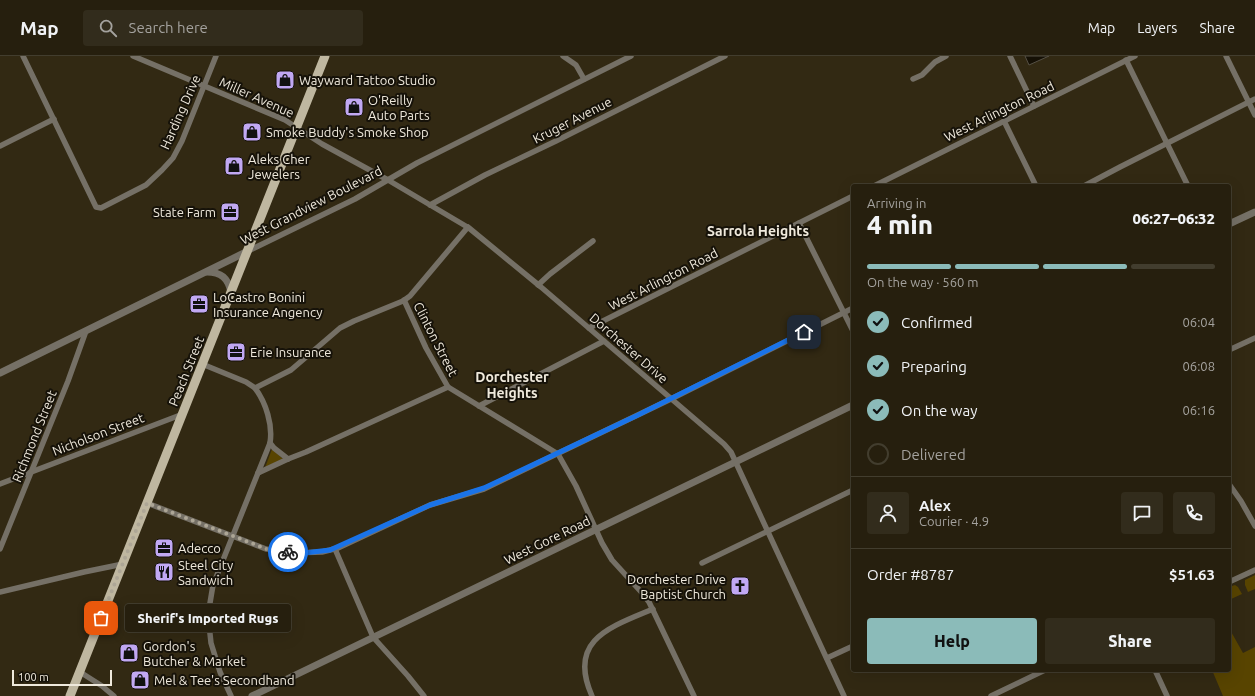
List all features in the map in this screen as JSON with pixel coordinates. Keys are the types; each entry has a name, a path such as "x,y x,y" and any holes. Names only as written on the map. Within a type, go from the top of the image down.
{"main road":[{"name":"Peach Street","path":"70,696 325,56"}],"street":[{"path":"0,146 54,120 23,56"},
{"name":"Miller Avenue","path":"133,56 285,120 322,144 388,180"},
{"name":"Harding Drive","path":"54,120 96,207 101,208 146,185 173,158 182,141 216,56"},
{"path":"563,56 576,65 584,79"},
{"name":"West Grandview Boulevard","path":"0,373 346,203 417,163 632,56"},
{"name":"Kruger Avenue","path":"430,205 485,175 725,56"},
{"path":"913,79 922,75 936,62 946,56"},
{"path":"1010,56 1034,106"},
{"name":"West Arlington Road","path":"878,184 1135,56"},
{"path":"1226,56 1255,115"},
{"path":"1126,60 1187,184"},
{"path":"1088,184 1255,99"},
{"path":"1004,121 1035,184"},
{"name":"Dorchester Drive","path":"388,180 468,227 724,444 731,452 736,462 844,696"},
{"name":"West Arlington Road","path":"589,328 851,197"},
{"path":"1231,223 1255,212"},
{"path":"799,223 851,327"},
{"path":"255,388 291,370 340,328 410,296 468,227"},
{"path":"538,285 593,241"},
{"path":"205,272 216,272 225,277 228,281 231,292"},
{"name":"Clinton Street","path":"404,300 426,348 448,387 558,454 576,486 602,543 612,560 643,594 652,609 694,696"},
{"path":"147,503 259,546 276,551 304,553 335,549 430,505 484,488 558,454 851,309"},
{"name":"Richmond Street","path":"0,549 68,381 86,331"},
{"path":"1231,349 1255,338"},
{"path":"479,406 604,341"},
{"path":"202,364 246,382 255,388 263,403 269,420 270,443 214,585 208,615 214,657 231,696"},
{"path":"258,473 448,387"},
{"name":"West Gore Road","path":"252,696 851,406"},
{"name":"Nicholson Street","path":"0,484 183,414"},
{"path":"270,443 288,459"},
{"path":"1231,487 1255,526"},
{"path":"702,562 806,514 851,491"},
{"path":"335,549 373,637 424,696"},
{"path":"0,592 123,564"},
{"path":"1231,581 1255,570"},
{"path":"592,696 587,686 584,669 586,658 591,646 602,633 652,609"},
{"path":"827,658 851,647"},
{"path":"80,672 102,686 114,696"},
{"path":"991,696 1041,672"},
{"path":"1156,672 1167,696"}],"shaded area":[{"path":"1025,56 1049,56 1029,65"},
{"path":"272,449 283,459 265,467 266,465"},
{"path":"1255,575 1255,589 1248,592 1245,585 1245,580"},
{"path":"1235,585 1238,587 1242,594 1231,599 1231,586"},
{"path":"1231,632 1243,653 1255,647 1255,696 1223,696 1213,672 1231,672"}],"way so far":[{"path":"101,618 147,503 266,549 288,552"}],"place":[{"name":"Wayward Tattoo Studio","path":"285,80"},
{"name":"O'Reilly Auto Parts","path":"354,107"},
{"name":"Smoke Buddy's Smoke Shop","path":"252,132"},
{"name":"Aleks Cher Jewelers","path":"234,166"},
{"name":"State Farm","path":"230,212"},
{"name":"LoCastro Bonini Insurance Angency","path":"199,304"},
{"name":"Erie Insurance","path":"236,352"},
{"name":"Adecco","path":"164,548"},
{"name":"Steel City Sandwich","path":"164,572"},
{"name":"Dorchester Drive Baptist Church","path":"740,586"},
{"name":"Sherif's Imported Rugs","path":"101,618"},
{"name":"Gordon's Butcher & Market","path":"129,653"},
{"name":"Mel & Tee's Secondhand","path":"140,680"}],"district":[{"name":"Sarrola Heights","path":"758,231"},
{"name":"Dorchester Heights","path":"512,386"}],"route":[{"path":"288,552 322,552 338,548 430,505 484,488 638,415 804,332"}]}
